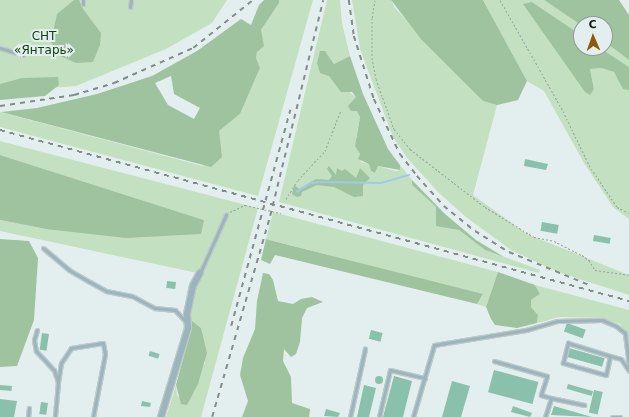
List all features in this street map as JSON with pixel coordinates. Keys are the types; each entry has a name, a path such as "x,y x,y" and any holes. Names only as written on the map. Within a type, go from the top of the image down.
{"street":[{"path":"161,417 188,328 190,299 200,273"}],"lane":[{"path":"130,0 130,6"},
{"path":"0,48 23,55"},
{"path":"200,273 226,214"},
{"path":"43,248 69,270 106,291 132,296 155,308 174,310 183,316 188,328"},
{"path":"413,417 434,345 526,330 557,321 582,319 602,320 616,326 625,333 629,366"},
{"path":"37,330 34,340 36,351 54,370 58,382"},
{"path":"55,417 61,363 71,348 102,343 105,354 93,417"},
{"path":"610,356 606,375 563,363 568,343 621,359 629,371"},
{"path":"350,417 365,349"},
{"path":"494,361 547,376 541,395 584,406"},
{"path":"379,417 390,370 425,378"},
{"path":"545,417 551,398"},
{"path":"28,417 29,408"},
{"path":"612,417 620,417"}],"path":[{"path":"375,0 372,18 372,58 376,79 394,129 410,149 485,207 534,237 554,241 582,255 589,260 595,270 629,275"},
{"path":"500,0 563,111 589,165 617,207 629,213"},
{"path":"286,199 298,180 324,151 341,110"},
{"path":"226,214 245,206 282,213"}],"green space":[{"name":"СНТ «Янтарь»","path":"0,0 227,0 212,23 166,49 76,86 0,92"},
{"path":"74,0 79,0 83,9 101,33 100,45 93,62 76,63 58,55 51,42 57,14"},
{"path":"264,0 279,0 279,3 261,30 264,46 257,52 256,58 260,68 240,114 219,131 222,157 211,167 1,112 37,108 97,94 152,76 197,51 241,19 251,25 259,5","holes":["171,76 174,94 200,108 194,119 168,105 155,83"]},
{"path":"279,0 313,0 258,196 0,127 0,112 203,166 219,131 240,114 260,68 256,58 261,30 279,3"},
{"path":"327,0 340,0 342,23 350,56 334,64 325,51 329,76 356,97 354,101 360,117 356,137 361,162 369,164 371,171 375,173 378,166 396,171 400,170 400,165 412,180 412,185 436,207 436,221 459,230 485,250 540,270 539,273 279,202"},
{"path":"352,0 391,0 395,8 483,101 497,105 473,195 527,234 629,275 629,295 558,272 511,250 466,217 439,193 408,159 393,137 360,49"},
{"path":"391,0 483,0 527,81 518,100 497,105 483,101 421,39"},
{"path":"483,0 544,0 573,20 573,30 532,2 594,89 590,69 601,68 614,72 623,88 629,90 629,219 613,207 584,163 544,91 527,81"},
{"path":"544,0 619,0 629,15 629,60 613,48 613,16 573,16 573,20"},
{"path":"532,2 573,30 573,56 612,56 629,67 629,90 623,89 614,72 601,68 590,69 594,89 590,95 585,92 523,4"},
{"path":"613,48 629,60 629,67 612,56"},
{"path":"320,51 325,51 334,64 350,56 363,94 388,149 400,165 400,170 378,166 375,173 371,171 369,164 358,159 360,154 355,146 360,117 357,111 351,111 348,106 356,97 352,92 341,92 329,76 320,73 317,63"},
{"path":"58,77 59,85 45,96 0,100 0,84 22,78"},
{"path":"0,141 258,208 201,417 166,417 176,385 177,395 187,405 205,362 201,328 191,320 190,295 202,274 0,231 0,220 46,229 204,220 0,155"},
{"path":"0,155 204,220 201,234 126,238 46,229 0,220"},
{"path":"329,166 336,175 337,168 342,171 345,169 356,178 360,168 370,178 363,185 363,196 354,197 334,187 317,185 302,192 301,196 297,197 292,194 294,185 299,189 316,179 329,180 332,176 327,169"},
{"path":"412,180 445,214 476,240 504,257 485,250 459,230 436,226 436,207 412,185"},
{"path":"273,212 498,272 486,307 477,304 483,295 266,239"},
{"path":"0,239 29,241 38,258 34,320 17,366 0,367"},
{"path":"266,239 483,294 477,304 275,255 270,264 261,260"},
{"path":"498,272 535,285 540,294 531,300 531,307 538,315 537,323 517,328 495,325 486,307"},
{"path":"263,273 269,274 273,280 278,301 293,304 301,299 312,297 323,302 307,308 302,318 300,342 296,354 291,357 284,349 283,361 291,377 292,403 310,409 309,417 242,417 248,401 240,375 243,358 255,329 257,301"},
{"path":"535,285 629,310 629,340 620,324 601,318 560,317 537,323 538,315 531,307 531,300 540,294"},
{"path":"191,320 201,328 207,353 198,384 187,405 181,404 176,385 191,330"}],"building":[{"path":"525,159 548,164 546,170 524,166"},
{"path":"542,222 559,225 557,234 540,231"},
{"path":"594,235 611,238 610,244 593,241"},
{"path":"167,281 176,282 175,289 166,288"},
{"path":"567,323 586,330 583,338 564,331"},
{"path":"371,330 383,333 380,342 369,339"},
{"path":"42,333 49,334 47,351 40,350"},
{"path":"569,348 605,358 602,367 567,357"},
{"path":"150,351 160,354 158,359 149,356"},
{"path":"494,370 538,382 532,404 488,392"},
{"path":"379,376 382,377 382,383 379,384 376,383 375,380 376,377"},
{"path":"394,376 412,381 403,417 383,417"},
{"path":"452,381 470,386 461,417 442,417"},
{"path":"568,384 593,391 592,396 567,389"},
{"path":"0,385 12,386 12,391 0,390"},
{"path":"364,385 376,388 369,417 357,417"},
{"path":"594,390 603,392 598,414 589,412"},
{"path":"0,399 17,401 14,417 0,417"},
{"path":"142,401 151,403 150,407 141,406"},
{"path":"41,402 48,403 46,415 39,414"},
{"path":"513,406 532,413 530,417 511,412"},
{"path":"554,406 592,417 551,415"},
{"path":"326,409 340,413 338,417 324,416"}],"waterway":[{"path":"297,192 311,183 381,183 409,175"}],"railway":[{"path":"0,106 74,95 114,83 193,48 253,0"},
{"path":"212,417 270,216 323,0"},
{"path":"349,0 354,36 374,99 400,154 417,176 444,206 475,231 509,252 589,285"},
{"path":"231,326 290,110"},
{"path":"0,130 629,301"}]}
